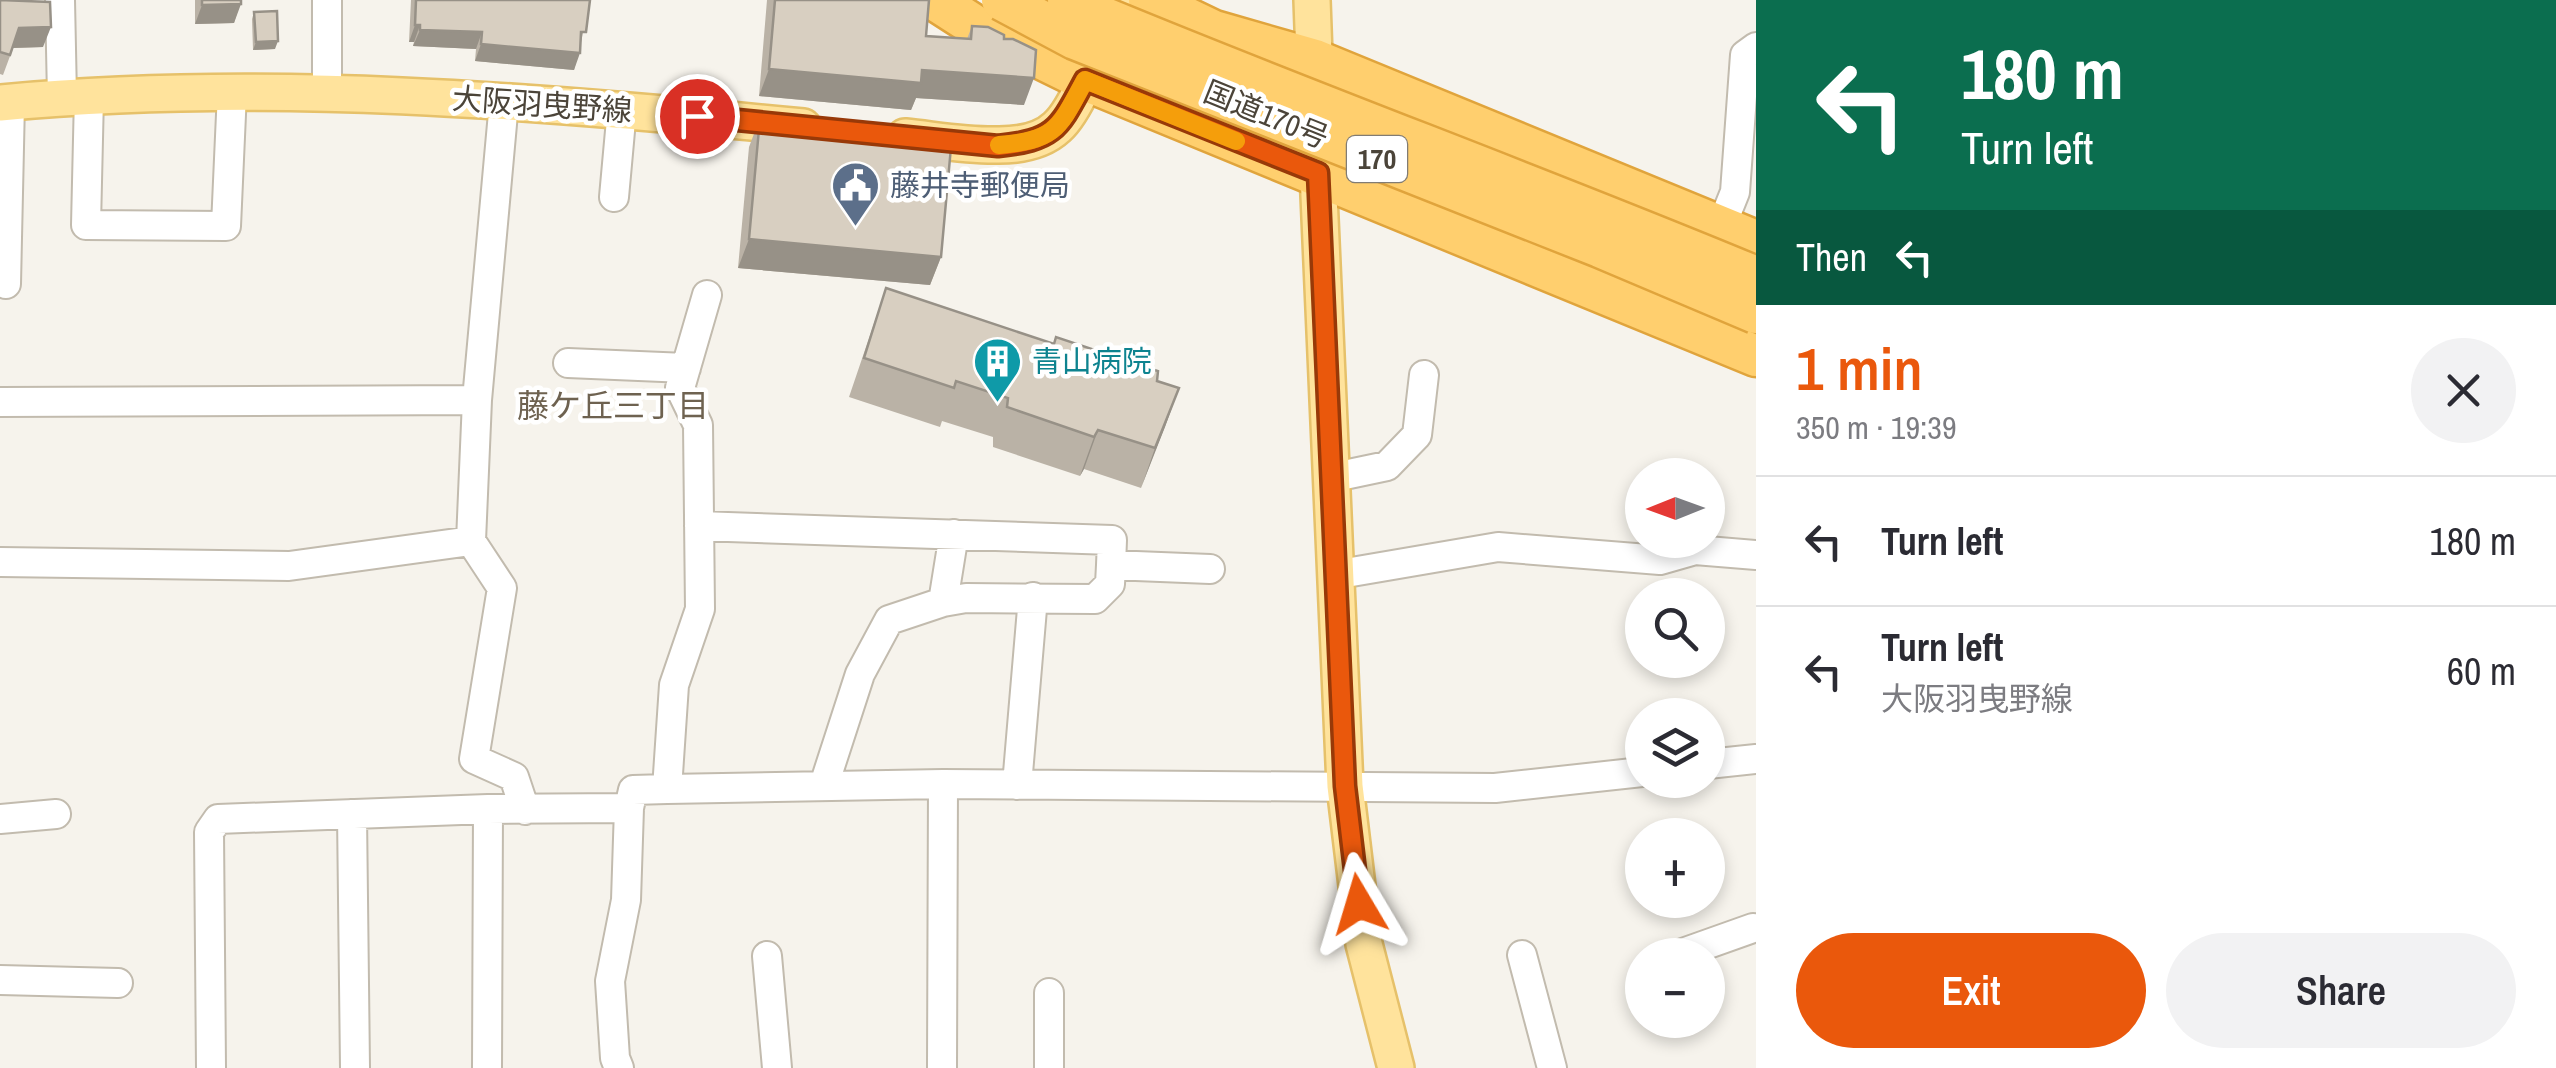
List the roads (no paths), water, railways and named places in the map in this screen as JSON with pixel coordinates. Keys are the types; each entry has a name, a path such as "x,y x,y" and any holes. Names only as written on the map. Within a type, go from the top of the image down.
{"highway":[{"path":"935,0 977,27 1085,80 1756,356"},
{"name":"国道170号","path":"1002,0 1075,39 1756,313"},
{"name":"国道170号","path":"1068,0 1284,93 1613,218 1756,277"},
{"path":"1150,0 1214,31 1315,60 1740,222"}],"main road":[{"path":"879,134 998,146 1046,136 1061,125 1085,80 1118,0"},
{"path":"1312,0 1345,786 1364,944 1396,1068"},
{"name":"大阪羽曳野線","path":"5,102 232,92 327,94 622,109 840,130"}],"street":[{"path":"60,0 76,97 86,225 226,226 232,92"},
{"path":"327,0 327,94"},
{"path":"1740,222 1735,192 1745,55 1756,47"},
{"path":"5,102 6,284"},
{"path":"504,102 476,400 471,541 502,588 474,758 514,777 525,810"},
{"path":"614,196 622,109"},
{"path":"667,789 674,684 700,609 698,426 680,388 707,296"},
{"path":"568,363 686,368"},
{"path":"1330,478 1387,466 1417,434 1424,375"},
{"path":"0,402 476,400"},
{"path":"699,526 1112,540 1110,584 1095,598 966,598 890,620 860,674 824,786"},
{"path":"942,602 954,534"},
{"path":"0,562 289,566 471,541"},
{"path":"1334,575 1498,547 1660,560 1695,550 1756,555"},
{"path":"1111,564 1210,569"},
{"path":"1018,784 1033,598"},
{"path":"1725,762 1756,759"},
{"path":"619,1068 614,1058 610,981 626,900 633,790 943,784 1496,788 1625,774"},
{"path":"942,1068 943,784"},
{"path":"210,1068 209,832 218,820 488,809 629,808"},
{"path":"487,1068 488,809"},
{"path":"0,819 56,814"},
{"path":"352,814 355,1068"},
{"path":"1725,941 1752,933"},
{"path":"767,956 778,1068"},
{"path":"1522,956 1552,1068"},
{"path":"0,980 118,983"},
{"path":"1049,993 1049,1068"}],"place":[{"name":"藤井寺郵便局","path":"855,228"},
{"name":"青山病院","path":"997,404"}],"district":[{"name":"藤ケ丘三丁目","path":"613,406"}]}
